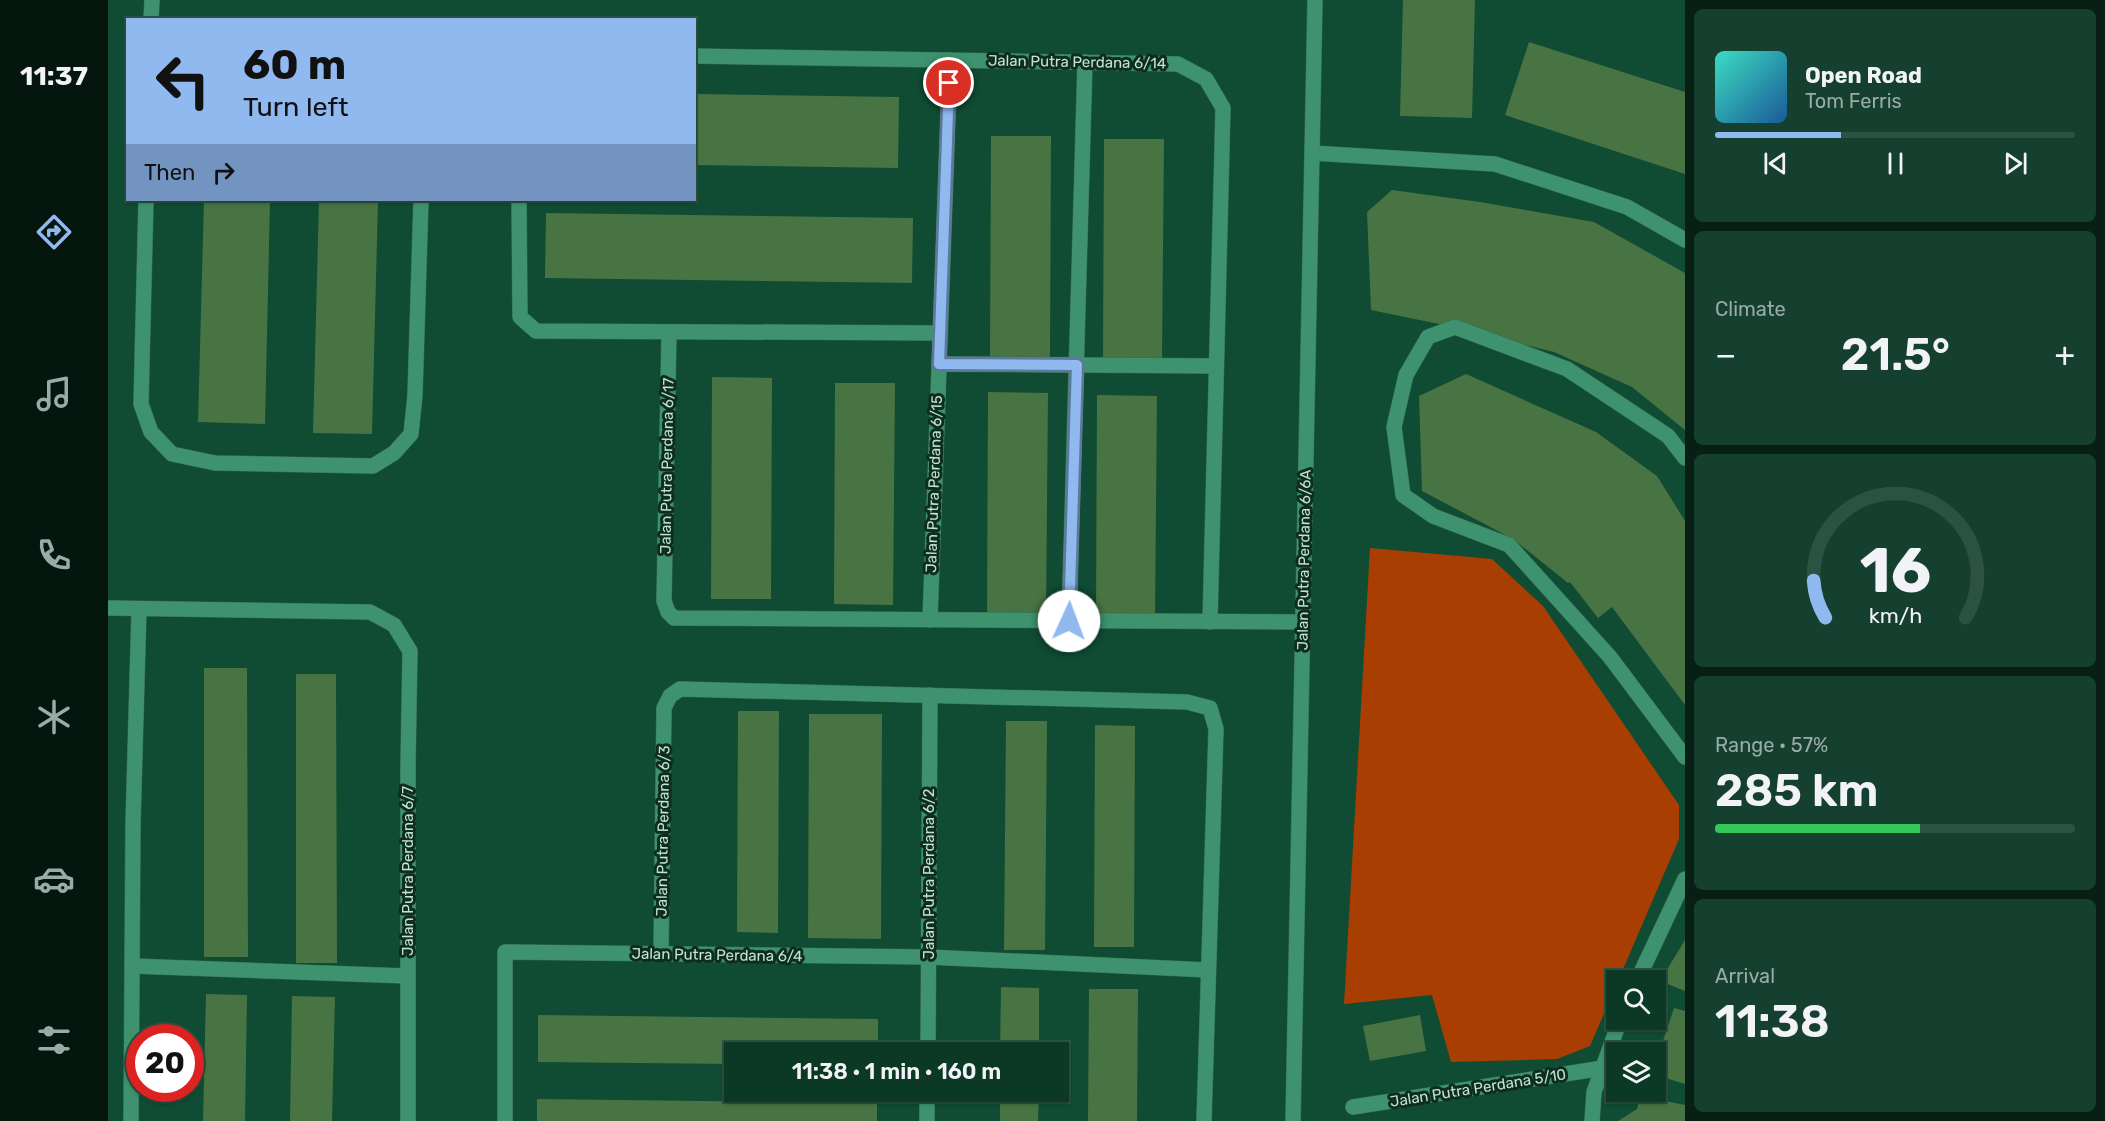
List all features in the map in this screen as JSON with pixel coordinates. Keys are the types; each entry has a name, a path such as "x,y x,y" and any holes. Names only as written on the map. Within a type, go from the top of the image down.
{"street":[{"path":"151,18 152,0"},
{"name":"Jalan Putra Perdana 6/6A","path":"1293,1121 1315,0"},
{"name":"Jalan Putra Perdana 6/14","path":"696,56 1178,64 1206,79 1223,108 1215,366"},
{"name":"Jalan Putra Perdana 6/15","path":"930,620 950,60"},
{"path":"1069,621 1085,63"},
{"path":"1312,153 1495,164 1627,207 1685,240"},
{"path":"146,201 141,404 151,432 172,454 215,463 373,466 394,453 411,434 415,395 421,201"},
{"path":"519,201 520,317 536,331 940,333"},
{"path":"1685,458 1668,436 1567,369 1455,327 1428,337 1407,375 1394,427 1403,495 1433,516 1509,545 1610,657 1685,757"},
{"name":"Jalan Putra Perdana 6/17","path":"669,332 664,601 668,612 674,618 930,620"},
{"path":"939,364 1215,366 1210,622"},
{"path":"108,608 139,609 133,824 131,1121"},
{"name":"Jalan Putra Perdana 6/7","path":"139,609 370,612 394,625 410,651 408,1121"},
{"path":"930,620 1303,622"},
{"name":"Jalan Putra Perdana 6/3","path":"661,954 664,708 670,696 680,689 930,695"},
{"path":"930,695 1187,702 1210,708 1216,729 1204,1121"},
{"name":"Jalan Putra Perdana 6/2","path":"928,1042 930,695"},
{"path":"1642,970 1685,879"},
{"name":"Jalan Putra Perdana 6/4","path":"505,1121 506,952 928,957 1208,970"},
{"path":"132,966 407,976"},
{"path":"1592,1121 1594,1092 1616,1030"},
{"name":"Jalan Putra Perdana 5/10","path":"1353,1107 1603,1068"},
{"path":"927,1102 927,1121"}],"shaded area":[{"path":"1370,548 1492,559 1543,606 1679,805 1679,839 1623,970 1606,970 1606,1009 1590,1046 1557,1059 1451,1062 1432,995 1344,1004"}],"building":[{"path":"1403,0 1475,0 1472,118 1400,116"},
{"path":"1529,42 1685,92 1685,174 1505,115"},
{"path":"696,94 899,97 898,168 696,165"},
{"path":"991,136 1051,136 1050,357 990,357"},
{"path":"1104,139 1164,139 1162,361 1103,360"},
{"path":"1392,190 1480,202 1594,222 1685,273 1685,430 1632,387 1554,352 1463,329 1371,310 1367,212"},
{"path":"204,201 270,201 265,424 198,422"},
{"path":"319,201 378,201 372,434 313,433"},
{"path":"546,213 913,218 912,283 545,278"},
{"path":"1466,374 1596,432 1657,476 1685,521 1685,705 1612,607 1598,618 1570,582 1568,583 1513,539 1422,491 1419,396"},
{"path":"712,377 772,378 771,599 711,599"},
{"path":"835,383 895,383 893,605 834,604"},
{"path":"988,392 1048,393 1046,614 987,614"},
{"path":"1097,395 1157,396 1155,617 1096,617"},
{"path":"204,668 247,668 248,957 204,957"},
{"path":"296,674 336,674 337,963 296,963"},
{"path":"738,711 779,711 778,933 737,932"},
{"path":"809,714 882,714 881,939 808,938"},
{"path":"1006,721 1047,721 1045,950 1004,950"},
{"path":"1095,725 1135,726 1134,947 1094,947"},
{"path":"1685,940 1685,991 1666,983 1666,971"},
{"path":"1001,987 1039,988 1039,1042 1000,1042"},
{"path":"1089,989 1138,989 1137,1121 1088,1121"},
{"path":"206,994 247,995 245,1121 203,1121"},
{"path":"292,996 335,997 332,1121 290,1121"},
{"path":"1674,1008 1685,1011 1685,1084 1666,1078 1666,1042 1663,1042"},
{"path":"538,1015 878,1019 878,1042 724,1042 724,1064 538,1062"},
{"path":"1420,1015 1426,1051 1370,1061 1363,1026"},
{"path":"537,1099 877,1103 877,1121 537,1121"},
{"path":"1666,1101 1685,1105 1685,1121 1618,1121 1637,1109 1639,1102"},
{"path":"1000,1102 1039,1102 1038,1121 1000,1121"}],"route":[{"path":"949,83 939,364 1077,365 1069,621"}]}
